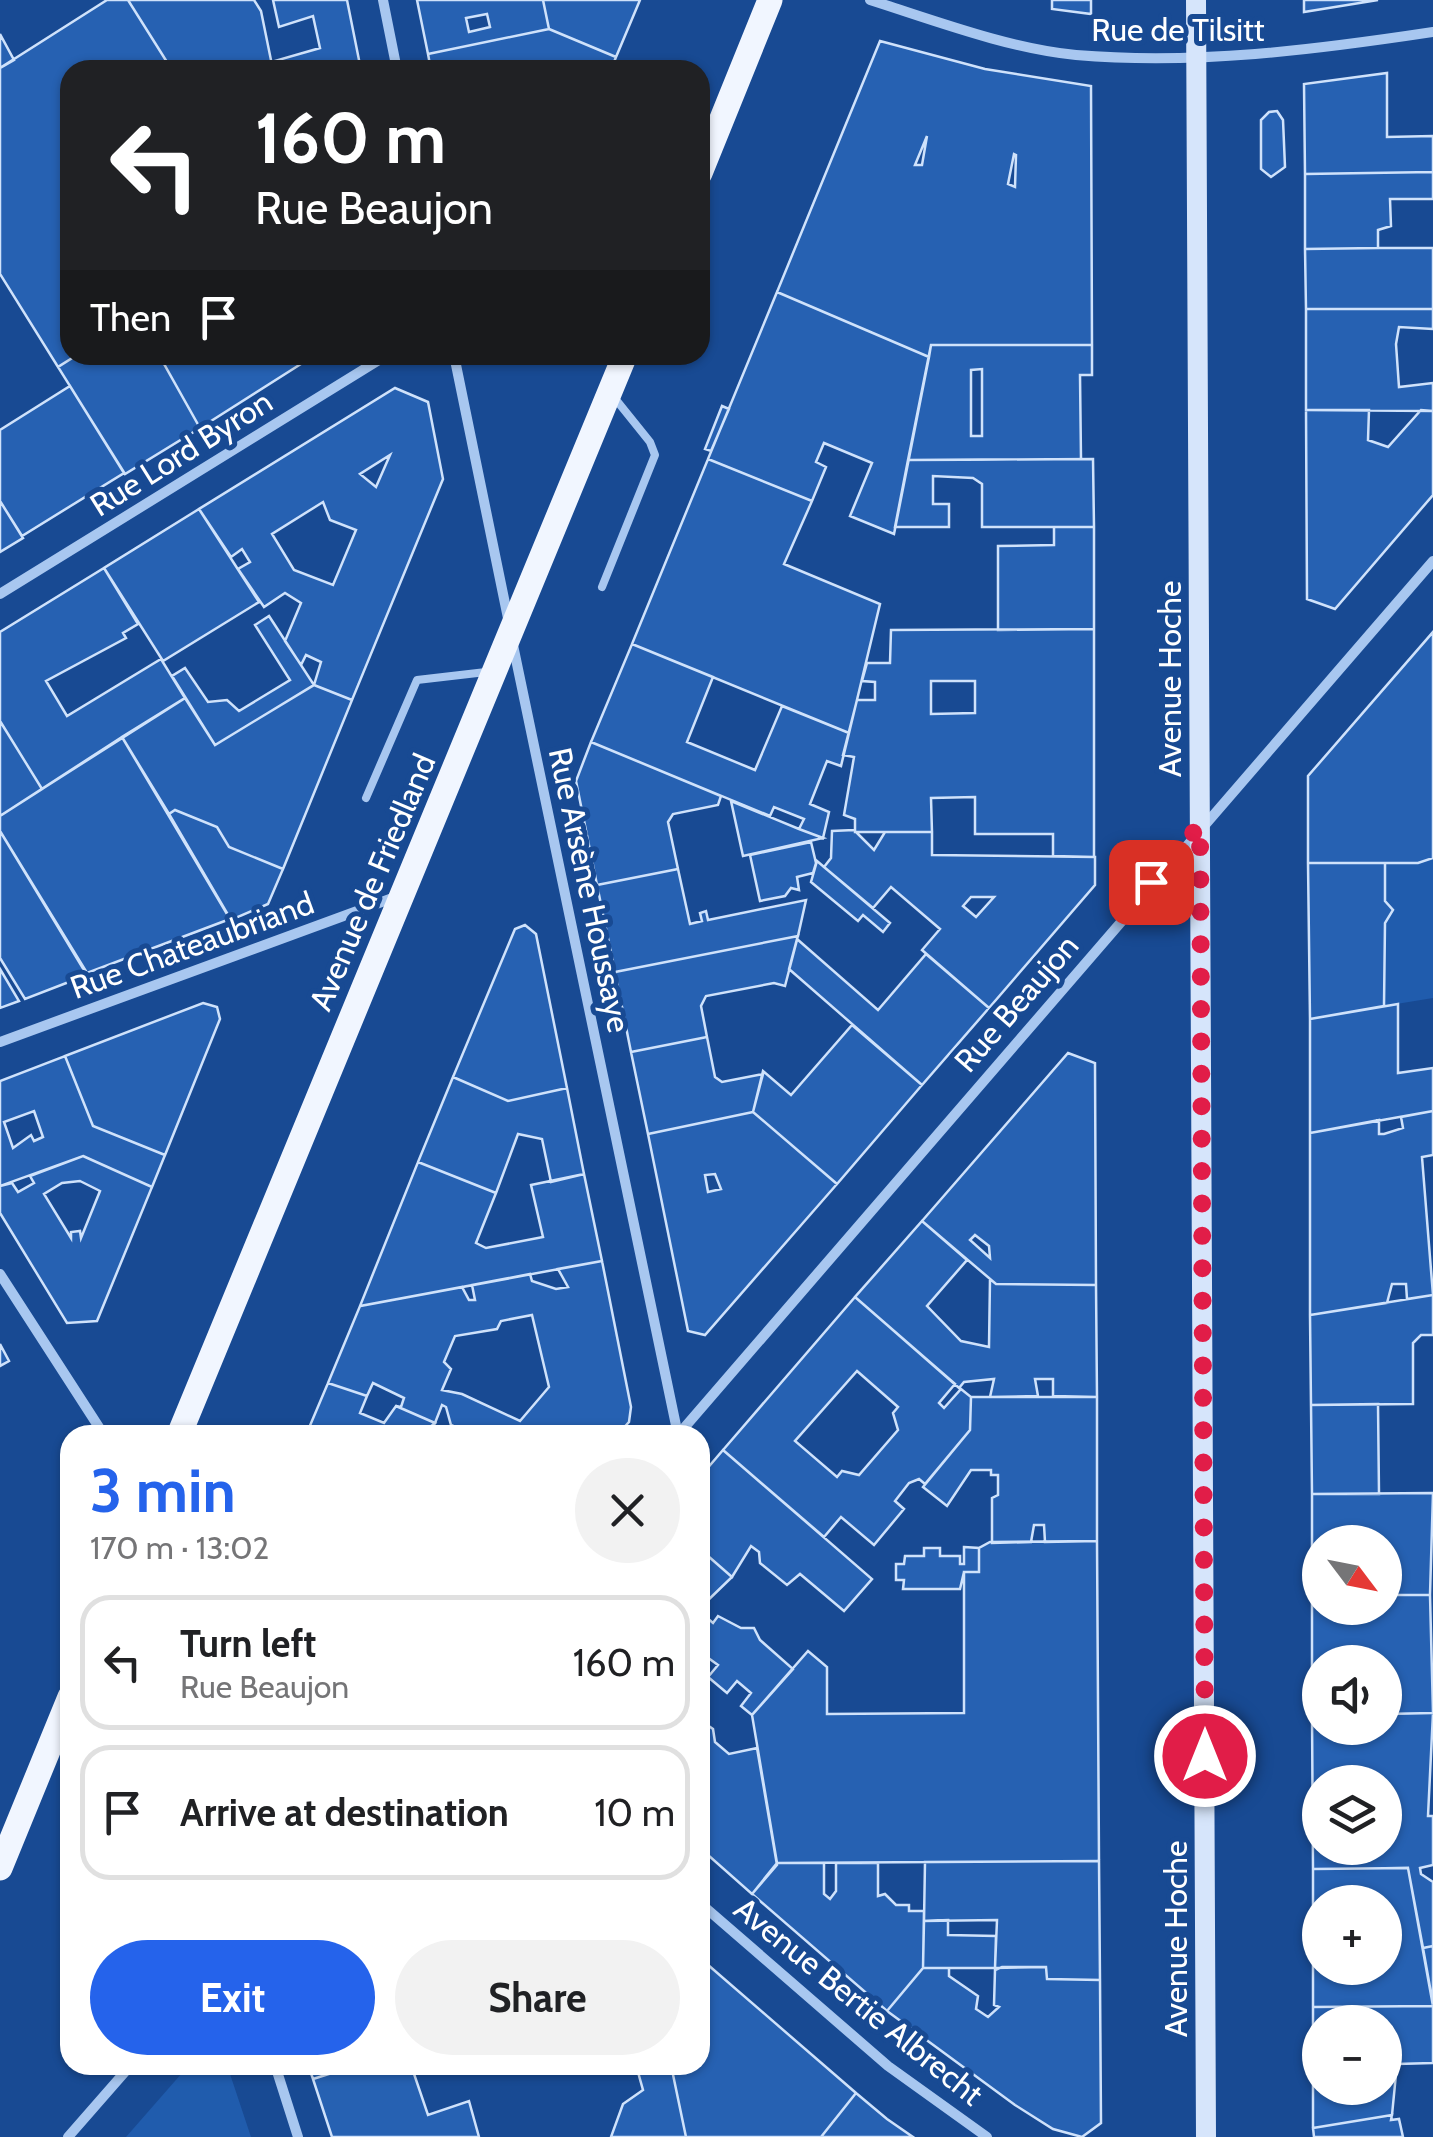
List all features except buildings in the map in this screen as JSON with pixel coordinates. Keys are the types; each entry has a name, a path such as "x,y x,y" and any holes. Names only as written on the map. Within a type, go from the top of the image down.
{"main road":[{"path":"710,148 770,0"},
{"name":"Avenue de Friedland","path":"183,1425 621,365"},
{"path":"0,1868 60,1721"}],"street":[{"path":"383,0 395,60"},
{"name":"Rue de Tilsitt","path":"870,0 954,26 1073,54 1196,60 1296,52 1433,32"},
{"name":"Avenue Hoche","path":"1196,0 1206,2137"},
{"name":"Rue Lord Byron","path":"0,594 372,365"},
{"name":"Rue Arsène Houssaye","path":"456,365 676,1425"},
{"name":"Rue Beaujon","path":"687,1425 1200,825 1433,561"},
{"name":"Rue Chateaubriand","path":"0,1042 402,895"},
{"path":"0,1274 98,1425"},
{"name":"Avenue Bertie Albrecht","path":"710,1911 888,2066 988,2137"},
{"path":"68,2137 122,2075"},
{"path":"278,2075 298,2137"}],"lane":[{"path":"602,588 655,455 650,442 610,393"},
{"path":"366,798 417,680 496,671"}],"shaded area":[{"path":"1433,858 1433,998 1384,1006 1385,923 1393,911 1385,901 1385,863 1418,863"},
{"path":"180,2075 230,2075 251,2137 126,2137"}],"route":[{"path":"1151,882 1200,825 1205,1756"}]}
